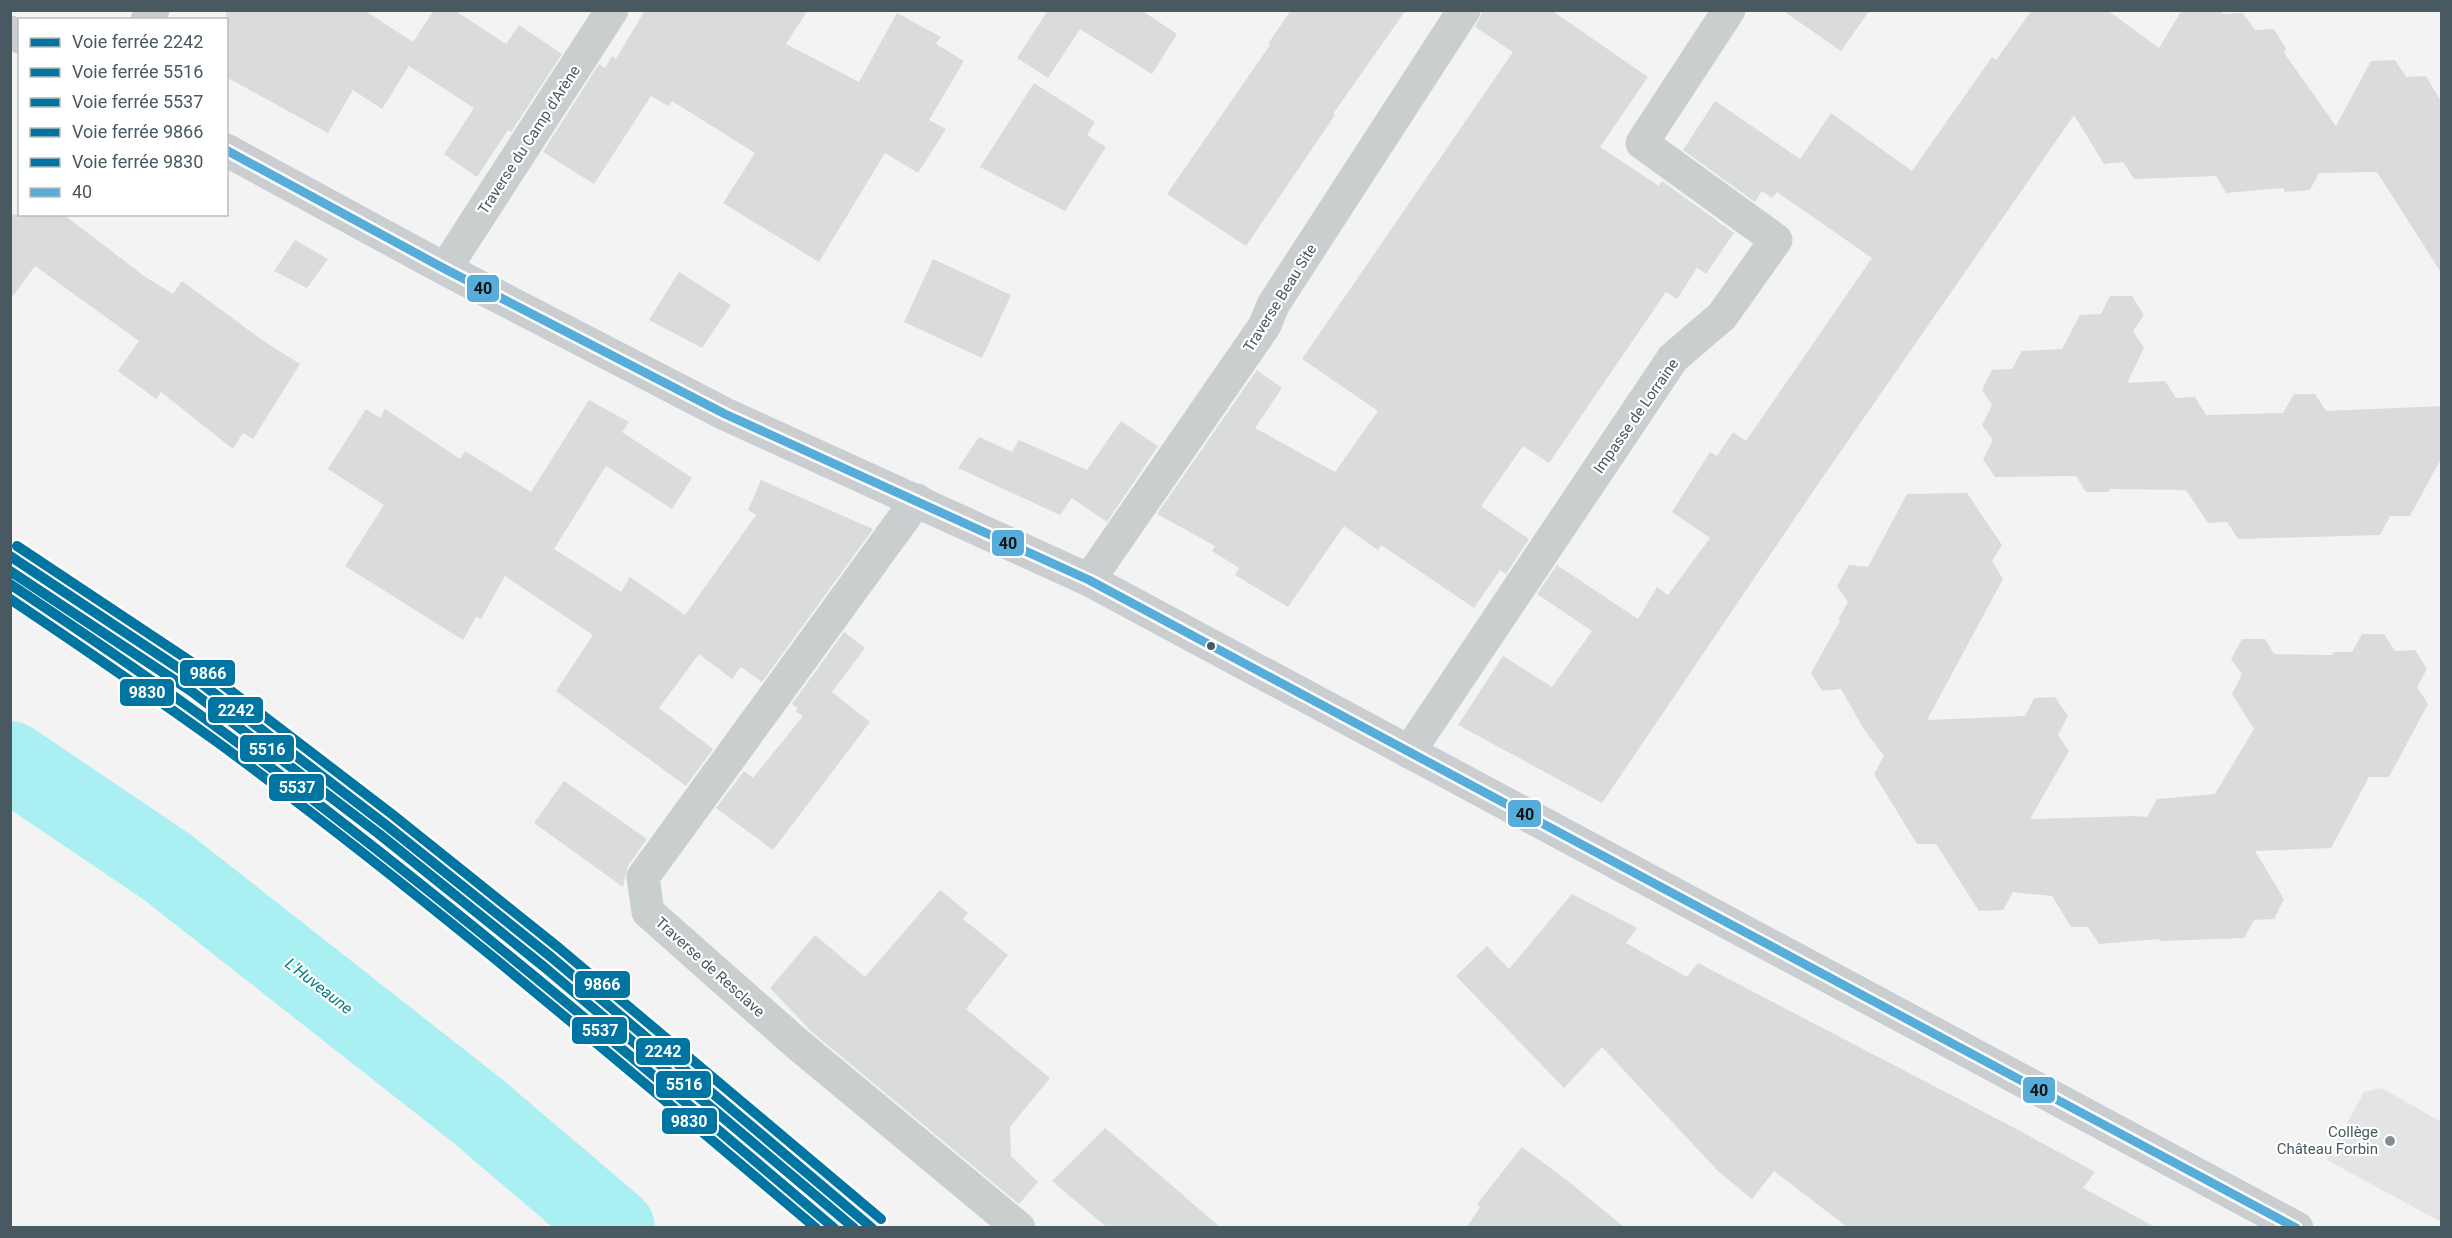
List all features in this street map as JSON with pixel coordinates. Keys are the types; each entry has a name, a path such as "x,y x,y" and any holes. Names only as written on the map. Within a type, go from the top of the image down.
{"street":[{"name":"Traverse du Camp d'Arène","path":"445,269 612,10"},
{"name":"Traverse Beau Site","path":"1089,580 1265,325 1273,305 1464,10"},
{"name":"Impasse de Lorraine","path":"1409,752 1673,358 1722,316 1776,240 1642,143 1729,10"},
{"path":"228,151 445,269 724,414 1089,580 2297,1227"},
{"name":"Traverse de Resclave","path":"917,500 643,877 648,912 795,1042 1019,1227"}],"shaded area":[{"name":"Collège Château Forbin","path":"2382,1088 2441,1122 2441,1222 2327,1160 2364,1092"}],"building":[{"path":"226,10 364,10 413,42 434,10 454,10 506,44 519,25 562,54 511,132 508,130 477,177 444,154 474,108 409,66 382,109 353,90 328,133 228,78 228,18 226,18"},
{"path":"645,10 808,10 786,44 859,82 897,13 941,37 936,44 964,61 929,120 946,129 918,173 885,153 819,262 723,203 755,153 672,101 668,106 651,96 594,184 543,152 599,64 605,68 612,56 616,59"},
{"path":"1048,10 1141,10 1177,34 1152,74 1080,29 1048,78 1017,58"},
{"path":"1291,10 1406,10 1333,114 1335,115 1246,246 1167,194 1270,45 1268,44"},
{"path":"1483,10 1551,10 1648,77 1600,147 1659,186 1662,181 1734,233 1706,274 1697,268 1677,299 1666,292 1549,463 1523,446 1481,506 1529,539 1506,574 1500,570 1474,608 1381,545 1378,550 1344,526 1288,607 1235,575 1239,568 1212,551 1215,546 1157,514 1257,370 1282,388 1255,428 1335,472 1378,411 1302,359 1513,52 1475,27"},
{"path":"1782,10 1870,10 1841,51"},
{"path":"2032,10 2107,10 2159,48 2182,10 2221,10 2223,14 2243,13 2255,30 2274,29 2286,49 2284,53 2336,126 2371,61 2395,60 2406,77 2426,76 2442,103 2442,274 2377,172 2319,173 2310,190 2285,192 2283,188 2226,193 2216,176 2134,179 2123,162 2104,164 2074,115 1816,487 1602,803 1458,725 1503,656 1552,687 1592,631 1537,594 1557,565 1638,619 1657,587 1668,595 1710,538 1672,512 1710,452 1717,456 1733,432 1746,441 1872,258 1777,192 1772,198 1762,191 1755,202 1683,150 1715,101 1800,159 1831,113 1912,171 1992,57 1996,60"},
{"path":"1034,83 1095,122 1087,135 1106,147 1065,211 980,167"},
{"path":"10,214 66,216 144,276 173,294 182,281 262,340 300,364 253,439 243,433 233,449 161,392 156,399 118,371 139,341 35,266 10,300"},
{"path":"295,240 328,259 307,288 274,271"},
{"path":"933,259 1011,295 982,358 904,322"},
{"path":"679,272 731,305 702,348 649,320"},
{"path":"2110,296 2132,296 2144,315 2133,331 2144,348 2127,383 2165,381 2176,398 2195,397 2206,415 2283,413 2294,394 2315,394 2326,411 2442,406 2442,457 2410,516 2390,516 2380,535 2238,539 2227,522 2208,523 2186,490 2110,489 2108,492 2086,492 2076,476 1995,477 1983,459 1993,440 1982,425 1992,405 1982,390 1992,370 2012,369 2022,351 2062,349 2080,315 2101,314"},
{"path":"589,400 629,422 622,432 692,478 672,509 606,466 554,549 621,592 630,577 685,615 756,515 748,510 761,480 873,529 762,682 741,667 732,679 699,654 659,708 713,749 686,786 556,691 593,635 505,576 481,619 476,617 463,640 345,566 384,505 328,469 366,409 380,418 385,409 460,459 465,451 531,492"},
{"path":"1121,421 1158,446 1107,522 1072,498 1060,515 958,468 979,437 1012,452 1019,440 1087,470"},
{"path":"1967,493 2002,545 1992,561 2003,579 1927,720 2025,716 2034,698 2055,697 2068,716 2058,735 2069,751 2030,819 2147,817 2157,799 2215,794 2254,729 2232,694 2242,674 2231,659 2242,639 2265,639 2274,654 2332,655 2334,652 2352,652 2362,634 2384,634 2395,651 2415,650 2427,669 2417,687 2428,704 2389,777 2369,777 2331,848 2255,851 2284,899 2274,919 2254,920 2244,938 2161,941 2159,939 2099,944 2088,927 2071,927 2052,896 2013,892 2003,910 1979,911 1936,844 1917,844 1874,774 1884,756 1863,728 1841,689 1822,691 1811,673 1848,602 1837,586 1849,565 1868,567 1907,494"},
{"path":"844,632 865,648 832,692 870,722 773,850 716,808 744,771 753,778 803,716 795,711 798,708 792,704"},
{"path":"564,781 647,839 628,866 623,887 534,823"},
{"path":"940,890 968,913 963,919 1008,955 966,1009 1050,1078 1010,1127 1011,1156 1038,1182 1019,1204 813,1033 770,988 815,935 865,977"},
{"path":"1572,894 1637,928 1626,943 1687,977 1698,963 2095,1172 2083,1188 2155,1227 1847,1227 1774,1171 1752,1199 1718,1171 1602,1047 1564,1088 1456,976 1487,946 1509,969"},
{"path":"1105,1128 1220,1227 1106,1227 1052,1181"},
{"path":"1522,1147 1624,1227 1467,1227 1480,1207 1477,1204"}],"waterway":[{"name":"L'Huveaune","path":"10,761 167,867 479,1112 615,1228"}],"rail line":[{"name":"9866","path":"17,546 205,671 393,815 559,948 881,1219"},
{"name":"2242","path":"10,556 198,681 386,825 551,957 872,1228"},
{"name":"5516","path":"10,571 191,691 379,834 543,966 854,1228"},
{"name":"5537","path":"10,584 200,715 382,853 610,1039 834,1228"},
{"name":"9830","path":"10,599 217,742 370,859 520,980 816,1228"}],"transit line":[{"name":"40","path":"228,151 445,269 725,414 1089,580 2296,1228"}],"place":[{"name":"Collège Château Forbin","path":"2390,1141"}]}
